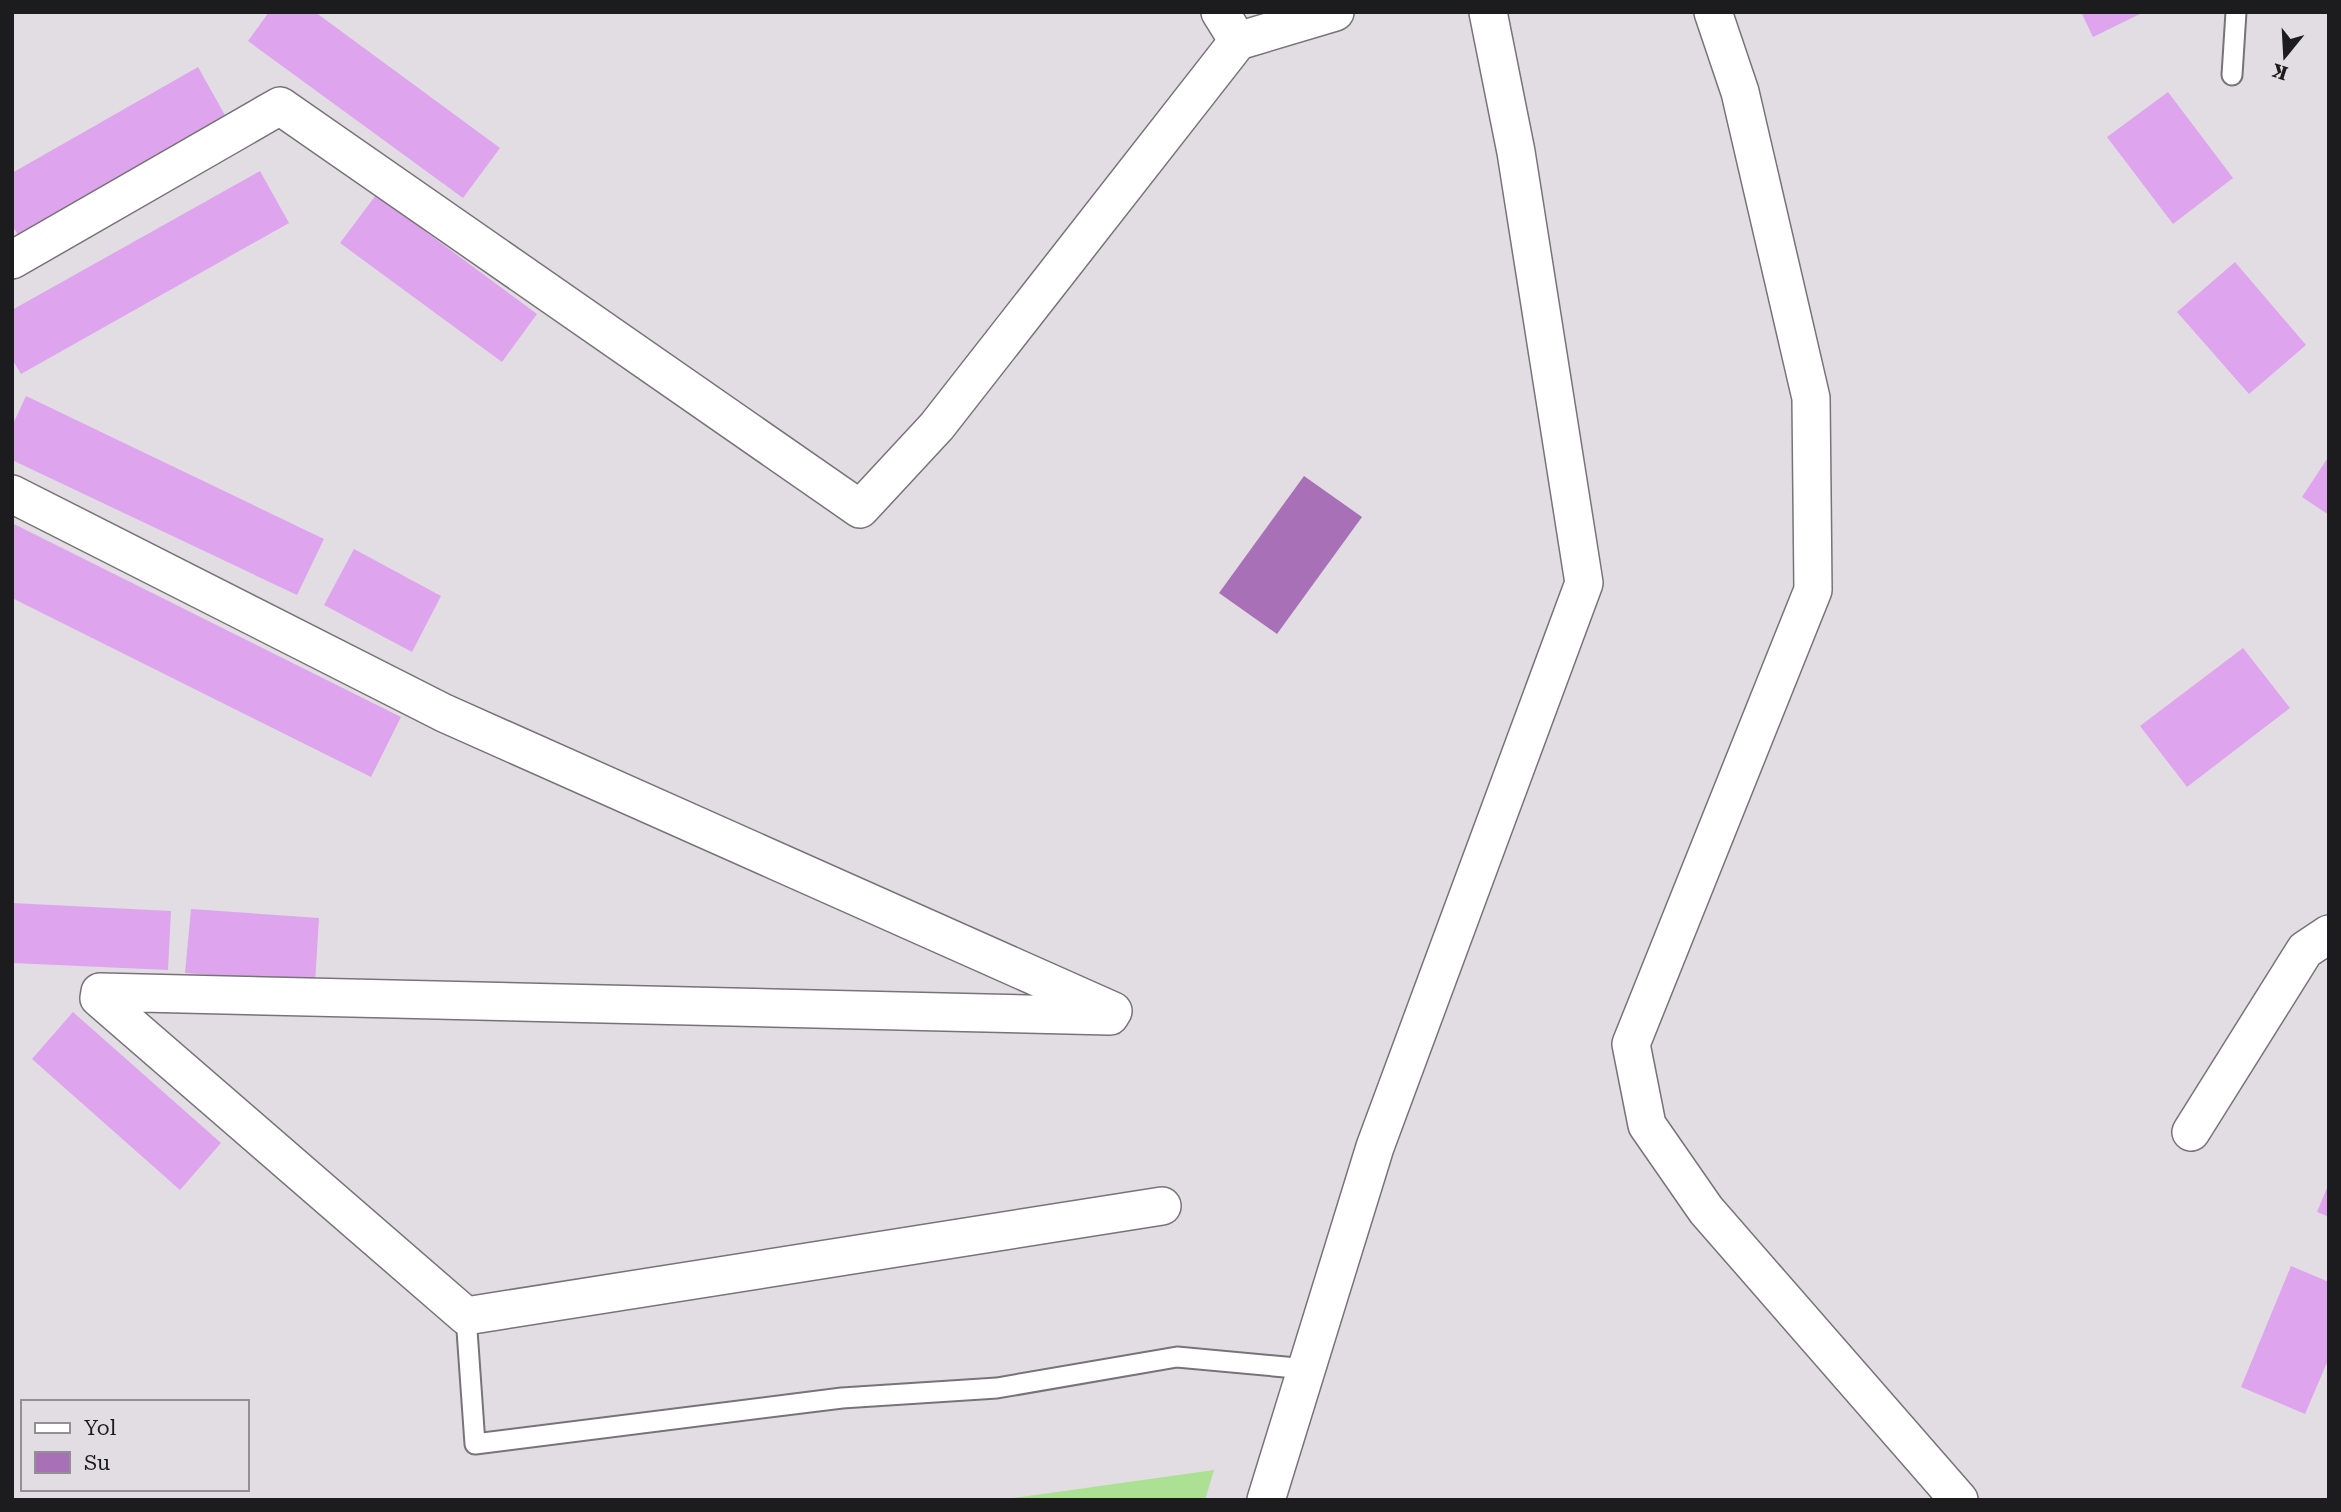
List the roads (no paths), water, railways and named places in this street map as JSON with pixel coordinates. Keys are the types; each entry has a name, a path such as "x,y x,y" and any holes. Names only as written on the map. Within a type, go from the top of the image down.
{"street":[{"path":"12,260 280,107 860,509 937,426 1229,27 1335,12"},
{"path":"1266,1500 1375,1147 1584,583 1516,152 1488,12"},
{"path":"1713,12 1740,92 1811,398 1813,590 1632,1044 1647,1125 1706,1210 1959,1500"},
{"path":"12,494 444,713 1114,1011 1110,1016 100,992 99,998 466,1316 1162,1206"},
{"path":"2191,1132 2305,950 2329,934"}],"lane":[{"path":"2232,75 2236,12"},
{"path":"466,1316 475,1444 842,1398 997,1388 1177,1357 1307,1369"}],"water":[{"path":"1304,476 1362,517 1277,634 1219,593"}]}
